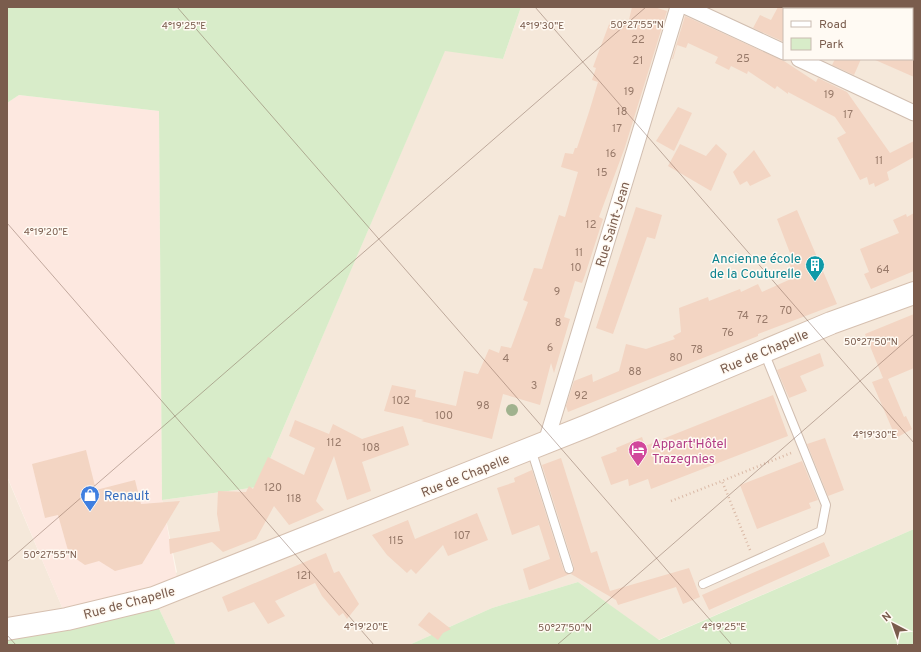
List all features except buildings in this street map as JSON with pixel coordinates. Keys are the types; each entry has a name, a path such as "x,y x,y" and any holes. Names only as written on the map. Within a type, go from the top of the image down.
{"main road":[{"name":"Rue de Chapelle","path":"7,629 66,619 154,598 538,445 831,324 914,293"}],"street":[{"name":"Rue Saint-Jean","path":"538,445 678,7"},
{"path":"687,7 783,52"},
{"path":"801,60 914,113"}],"lane":[{"path":"703,584 821,530 826,505 763,352"},
{"path":"538,445 569,570"}],"path":[{"path":"671,501 803,449"},
{"path":"722,481 754,561"}],"shaded area":[{"path":"521,7 914,7 914,529 658,640 578,582 492,608 409,645 176,645 154,598 177,572 162,500 258,487 445,50 503,59"},
{"path":"19,95 159,111 162,500 179,589 67,619 7,476 7,103"},
{"path":"7,477 67,619 7,629"}],"green space":[{"path":"7,7 521,7 503,59 445,51 258,487 162,500 159,111 19,95 7,103"},
{"path":"914,529 914,645 409,645 492,608 578,582 659,640"},
{"path":"154,598 176,645 7,645 7,629"}],"place":[{"name":"Ancienne école de la Couturelle","path":"815,282"},
{"name":"Appart'Hôtel Trazegnies","path":"638,467"},
{"name":"Renault","path":"90,512"}]}
